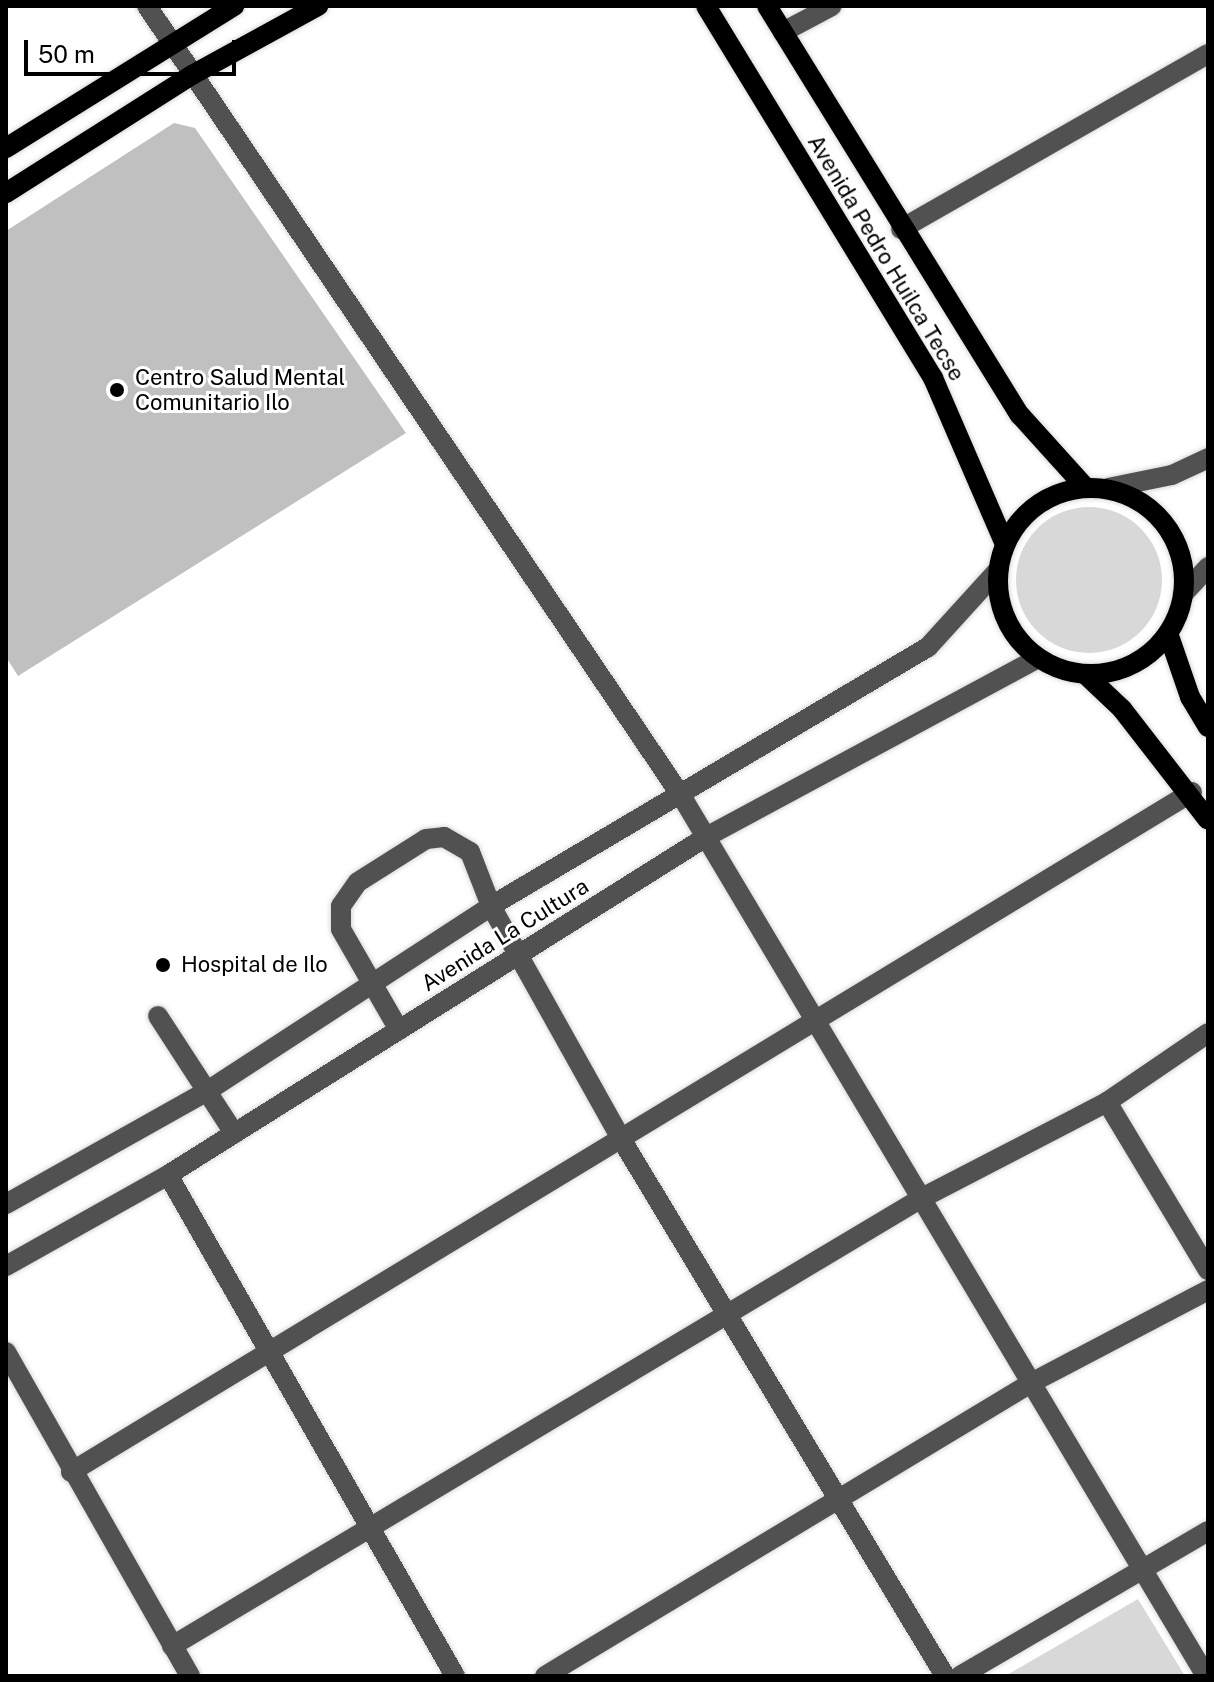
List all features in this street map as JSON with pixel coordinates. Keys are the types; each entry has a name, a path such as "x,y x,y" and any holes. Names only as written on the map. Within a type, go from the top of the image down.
{"main road":[{"path":"6,148 170,43 234,6"},
{"path":"6,193 192,75 318,6"},
{"name":"Avenida Pedro Huilca Tecse","path":"706,6 933,378 1005,544"},
{"name":"Avenida Pedro Huilca Tecse","path":"767,6 901,229 1020,415 1085,487"},
{"path":"1085,674 1132,665 1168,633 1183,594 1184,571 1168,528 1140,501 1108,488 1085,487 1037,505 1005,544 999,569 1006,619 1038,658 1085,674 1122,709 1192,792 1208,820"},
{"path":"1168,633 1190,697 1208,727"}],"street":[{"path":"147,6 682,797 1206,1676"},
{"path":"783,32 832,6"},
{"path":"901,229 1208,54"},
{"path":"1108,488 1172,475 1208,458"},
{"path":"1183,594 1208,567"},
{"name":"Avenida La Cultura","path":"6,1204 209,1090 491,906 682,797 928,647 999,569"},
{"name":"Avenida La Cultura","path":"6,1266 168,1175 706,837 1038,658"},
{"path":"71,1472 623,1142 1192,792"},
{"path":"399,1030 339,917 346,895 358,882 426,839 444,837 470,852 491,906 623,1142 730,1313 945,1676"},
{"path":"158,1016 209,1090 234,1133"},
{"path":"172,1646 920,1199 1107,1102 1208,1033"},
{"path":"1107,1102 1208,1270"},
{"path":"168,1175 369,1531 455,1676"},
{"path":"545,1676 1031,1383 1208,1290"},
{"path":"6,1352 71,1472 190,1676"},
{"path":"960,1676 1141,1567 1208,1531"}],"shaded area":[{"path":"1089,507 1117,513 1140,529 1156,552 1162,580 1156,608 1140,631 1117,647 1089,653 1061,647 1038,631 1022,608 1016,580 1022,552 1038,529 1061,513"},
{"path":"1138,1599 1185,1676 1005,1676"}],"building":[{"path":"174,123 195,128 406,433 18,676 6,657 6,231"}],"place":[{"name":"Centro Salud Mental Comunitario Ilo","path":"117,390"},
{"name":"Hospital de Ilo","path":"163,965"}]}
